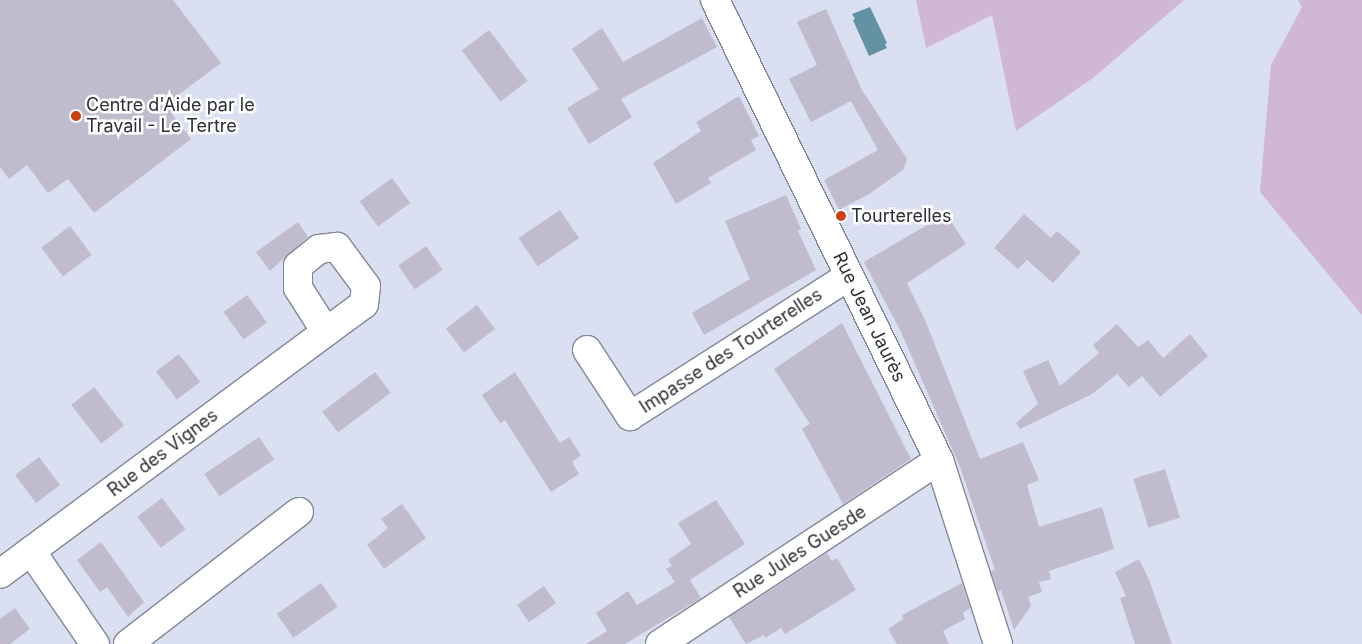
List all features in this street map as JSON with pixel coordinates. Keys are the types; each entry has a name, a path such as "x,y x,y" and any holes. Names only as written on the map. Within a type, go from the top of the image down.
{"street":[{"name":"Rue Jean Jaurès","path":"715,0 939,460 998,644"},
{"name":"Impasse des Tourterelles","path":"587,350 630,416 849,276"},
{"name":"Rue des Vignes","path":"0,574 326,332"},
{"name":"Rue Jules Guesde","path":"660,644 939,460"},
{"path":"128,644 299,512"},
{"path":"31,551 95,644"}],"shaded area":[{"path":"916,0 1184,0 1093,78 1016,131 992,15 926,48"},
{"path":"1298,0 1362,0 1362,315 1260,192 1271,65 1302,7"}],"water":[{"path":"870,7 887,43 885,44 887,48 869,56 852,14"}],"building":[{"name":"Centre d'Aide par le Travail - Le Tertre","path":"0,0 173,0 221,63 178,95 185,104 172,114 191,139 94,213 68,179 48,193 27,165 9,179 0,167"},
{"path":"826,9 862,90 907,159 903,170 869,194 839,210 824,180 878,150 851,101 811,122 789,79 817,65 797,22"},
{"path":"702,18 717,47 621,99 632,117 589,144 567,108 599,89 572,49 602,28 623,62"},
{"path":"489,30 528,81 500,102 462,50"},
{"path":"739,96 759,136 751,140 756,150 708,178 711,183 676,204 653,163 701,131 696,122"},
{"path":"392,178 410,203 378,227 360,202"},
{"path":"786,195 801,229 798,231 816,270 704,335 692,313 750,279 725,221"},
{"path":"560,210 579,238 538,266 519,238"},
{"path":"946,214 966,244 907,283 925,320 980,459 1023,442 1039,480 1027,485 1039,527 1102,507 1114,549 1049,571 1051,579 1039,582 1042,592 1028,597 1031,606 1014,630 1001,590 998,592 991,571 995,570 960,467 901,332 864,262"},
{"path":"1024,214 1051,238 1057,231 1081,252 1053,283 1027,260 1018,269 994,248"},
{"path":"298,222 308,237 270,271 256,252"},
{"path":"70,226 92,255 63,276 41,248"},
{"path":"426,246 443,270 415,289 398,266"},
{"path":"247,295 267,323 244,340 224,312"},
{"path":"477,305 495,329 464,352 446,328"},
{"path":"842,323 911,459 843,504 802,429 810,424 774,369"},
{"path":"1117,324 1138,347 1148,340 1163,358 1190,334 1208,356 1160,397 1142,376 1129,387 1117,374 1092,394 1020,429 1016,423 1038,404 1023,371 1048,360 1060,386 1099,353 1093,345"},
{"path":"179,354 200,382 177,399 156,371"},
{"path":"375,372 391,393 338,432 322,412"},
{"path":"515,372 560,443 569,437 581,455 572,462 579,474 551,492 505,420 500,423 482,395"},
{"path":"94,387 124,426 101,443 71,405"},
{"path":"259,437 274,459 219,496 204,474"},
{"path":"39,457 60,485 36,503 15,475"},
{"path":"1165,469 1180,518 1148,527 1133,479"},
{"path":"162,498 185,529 161,548 137,517"},
{"path":"716,500 745,544 690,580 701,598 625,644 586,644 607,631 596,613 628,591 637,605 675,582 666,569 672,566 668,560 691,544 678,523"},
{"path":"402,504 426,538 384,569 367,545 388,528 381,519"},
{"path":"101,542 144,602 128,617 107,587 100,592 77,560"},
{"path":"827,553 832,561 837,558 856,590 785,634 781,628 765,638 764,635 746,644 729,617"},
{"path":"1139,559 1149,580 1172,644 1135,644 1120,598 1126,596 1115,572"},
{"path":"321,583 338,607 293,638 277,614"},
{"path":"962,583 970,608 963,613 965,619 943,631 949,644 897,644 888,629 903,619 902,615"},
{"path":"544,586 556,603 529,622 517,605"},
{"path":"15,608 30,629 10,644 0,644 0,619"}],"place":[{"name":"Centre d'Aide par le Travail - Le Tertre","path":"76,116"},
{"name":"Tourterelles","path":"841,216"}]}
